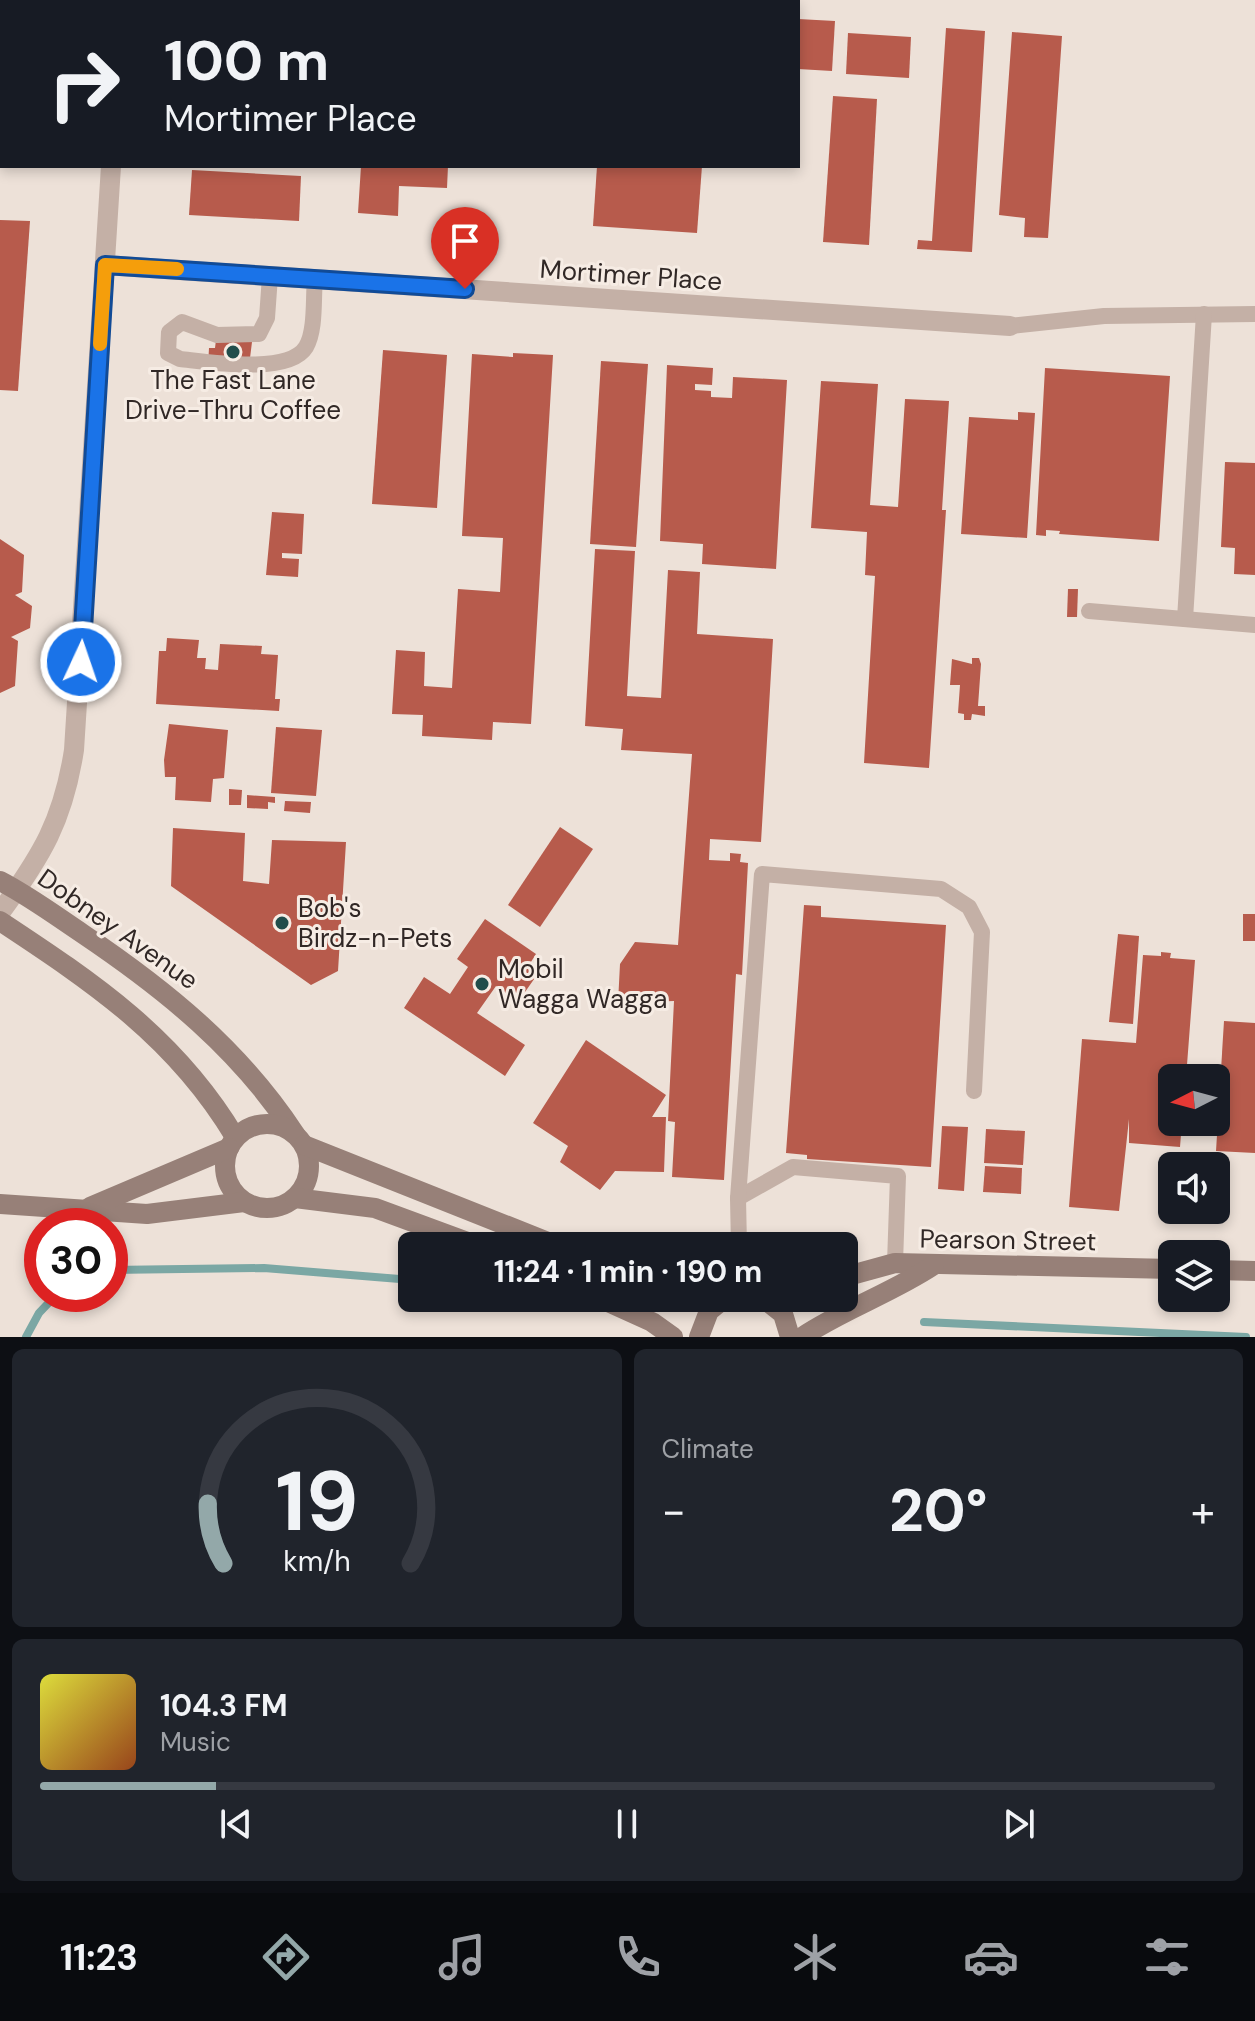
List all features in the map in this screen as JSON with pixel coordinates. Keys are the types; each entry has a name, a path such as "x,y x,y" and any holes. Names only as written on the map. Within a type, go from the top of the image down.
{"main road":[{"name":"Dobney Avenue","path":"8,886 155,983 189,1011 247,1070 299,1140"},
{"path":"0,921 84,976 164,1042 215,1103 232,1142 225,1172 234,1194 244,1202 267,1209 280,1207 295,1198 309,1173 299,1140"},
{"path":"87,1208 153,1183 232,1142 258,1124 284,1127 299,1140 524,1232"},
{"path":"295,1198 375,1208 440,1232"},
{"path":"128,1213 147,1214 244,1202"},
{"path":"0,1204 55,1208"},
{"name":"Pearson Street","path":"858,1273 895,1263 1158,1269"},
{"path":"802,1337 825,1322 896,1290 934,1265"},
{"path":"1230,1270 1255,1271"},
{"path":"630,1312 652,1322 673,1337"},
{"path":"699,1337 708,1312"},
{"path":"780,1312 790,1337"}],"street":[{"path":"0,913 8,886 53,833 67,796 74,750 111,168"},
{"name":"Mortimer Place","path":"105,265 1010,326"}],"lane":[{"path":"270,276 267,318 259,334 217,335 182,322 169,332 168,353 180,359 259,364 274,364 294,358 309,340 315,279"},
{"path":"1185,619 1204,314"},
{"path":"1010,326 1104,316 1255,314"},
{"path":"1089,611 1255,625"},
{"path":"739,1232 738,1198 762,874 941,889 969,907 982,932 974,1091"},
{"path":"738,1198 793,1167 898,1176 895,1263"}],"building":[{"path":"800,19 835,21 832,71 800,69"},
{"path":"946,28 985,31 972,252 917,249 918,240 932,241"},
{"path":"1012,32 1062,36 1048,238 1024,237 1025,218 999,215"},
{"path":"848,33 911,37 909,78 846,74"},
{"path":"833,96 877,99 869,245 823,242"},
{"path":"361,168 448,168 447,188 399,186 398,216 358,213"},
{"path":"597,168 702,168 697,233 593,226"},
{"path":"192,170 301,176 299,221 189,215"},
{"path":"0,220 30,221 18,391 0,390"},
{"name":"The Fast Lane Drive-Thru Coffee","path":"216,340 252,342 250,358 208,366 209,348 215,348"},
{"path":"383,350 447,355 437,508 372,504"},
{"path":"513,353 553,355 531,724 493,722 492,740 422,736 423,715 392,714 396,650 425,652 424,686 452,688 458,589 500,592 503,538 462,536 472,354 513,357"},
{"path":"601,361 648,364 636,547 590,544"},
{"path":"667,365 713,368 712,385 695,384 695,390 711,391 711,397 732,398 733,377 787,380 776,569 702,564 703,544 660,541"},
{"path":"1045,368 1170,376 1159,541 1059,534 1060,531 1046,530 1046,536 1036,535"},
{"path":"821,381 878,384 870,505 898,507 905,399 949,401 942,510 946,510 929,768 864,763 875,576 865,575 867,532 811,528"},
{"path":"1018,412 1035,413 1027,538 961,534 969,417 1018,420"},
{"path":"1225,462 1255,463 1255,575 1234,574 1235,548 1221,547"},
{"path":"272,512 304,514 302,554 282,553 282,558 299,559 298,577 266,575"},
{"path":"0,539 24,555 22,592 15,595 32,606 30,628 11,637 18,641 15,686 0,693"},
{"path":"595,549 635,551 627,696 661,698 668,570 700,572 697,634 773,639 761,842 710,839 709,860 730,861 730,853 741,854 740,862 748,863 742,975 736,974 724,1180 672,1177 675,1122 668,1121 674,1001 618,1003 620,964 635,942 678,945 692,754 621,750 623,729 585,726"},
{"path":"1068,589 1078,589 1077,617 1067,617"},
{"path":"167,638 199,640 197,658 206,658 205,669 218,670 220,644 262,646 261,654 278,655 275,699 280,699 279,711 156,704 159,651 166,651"},
{"path":"972,658 979,658 981,664 978,706 985,706 985,716 972,714 971,720 964,720 964,714 958,713 960,685 950,685 952,659 972,664"},
{"path":"169,724 228,730 224,778 213,779 211,802 175,800 176,777 165,777"},
{"path":"276,727 322,730 316,796 271,793"},
{"path":"229,789 242,790 241,805 229,805"},
{"path":"247,795 275,797 275,803 268,802 268,809 247,808"},
{"path":"285,801 311,802 310,813 284,811"},
{"path":"560,827 593,849 540,927 508,905"},
{"name":"Bob's Birdz-n-Pets","path":"173,828 245,833 243,881 269,884 272,840 346,842 338,971 311,985 171,886"},
{"path":"804,905 821,906 821,917 946,925 931,1167 807,1159 807,1155 786,1153"},
{"path":"1243,914 1255,914 1255,941 1243,941"},
{"path":"485,919 536,954 529,965 539,972 518,1002 496,986 477,1013 525,1045 505,1076 404,1008 424,977 450,994 468,967 457,959"},
{"path":"1118,934 1139,936 1133,1024 1109,1022"},
{"path":"1161,952 1171,953 1170,958 1195,960 1187,1064 1158,1064 1158,1136 1181,1136 1180,1147 1129,1143 1129,1119 1119,1211 1069,1207 1082,1039 1136,1043 1143,955 1161,956"},
{"path":"1224,1021 1255,1023 1255,1153 1216,1151 1217,1136 1230,1136 1230,1064 1221,1064"},
{"path":"586,1040 666,1095 652,1117 666,1117 664,1172 615,1171 600,1190 560,1162 568,1146 533,1123"},
{"path":"942,1126 968,1127 964,1191 938,1189"},
{"path":"986,1129 1025,1131 1023,1165 984,1163"},
{"path":"985,1166 1022,1168 1021,1194 983,1192"}],"waterway":[{"path":"128,1270 264,1268 398,1279"},
{"path":"26,1337 40,1312"},
{"path":"924,1322 1246,1337"}],"slow traffic":[{"path":"100,344 105,265 177,269"}],"place":[{"name":"The Fast Lane Drive-Thru Coffee","path":"233,352"},
{"name":"Bob's Birdz-n-Pets","path":"282,923"},
{"name":"Mobil Wagga Wagga","path":"482,984"}],"route":[{"path":"81,662 105,265 465,289"}]}
